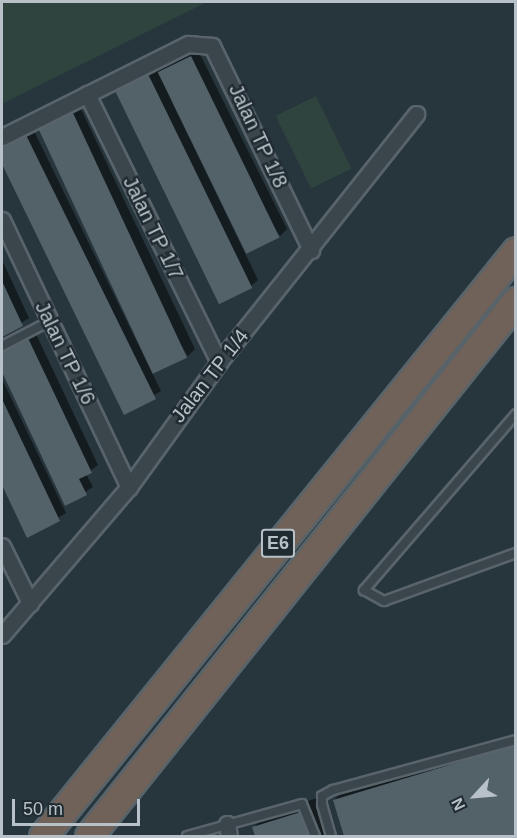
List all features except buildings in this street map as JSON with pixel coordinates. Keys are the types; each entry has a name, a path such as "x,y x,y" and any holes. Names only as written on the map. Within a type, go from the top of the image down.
{"highway":[{"name":"E6","path":"43,837 516,251"},
{"name":"E6","path":"89,837 516,301"}],"street":[{"name":"Jalan TP 1/8","path":"87,94 188,44 205,43 218,52 310,250"},
{"path":"2,137 87,94"},
{"name":"Jalan TP 1/7","path":"87,94 219,362"},
{"name":"Jalan TP 1/4","path":"2,635 129,487 219,362 416,114"},
{"name":"Jalan TP 1/6","path":"2,220 129,487"},
{"path":"2,546 30,603"}],"lane":[{"path":"2,346 50,321"},
{"path":"516,414 364,590 384,601 516,553"},
{"path":"331,837 322,796 333,790 516,740"},
{"path":"188,837 228,830 302,804 315,837"}],"green space":[{"path":"8,2 207,2 2,104 2,5"},
{"path":"316,96 352,169 311,189 276,116"}]}
